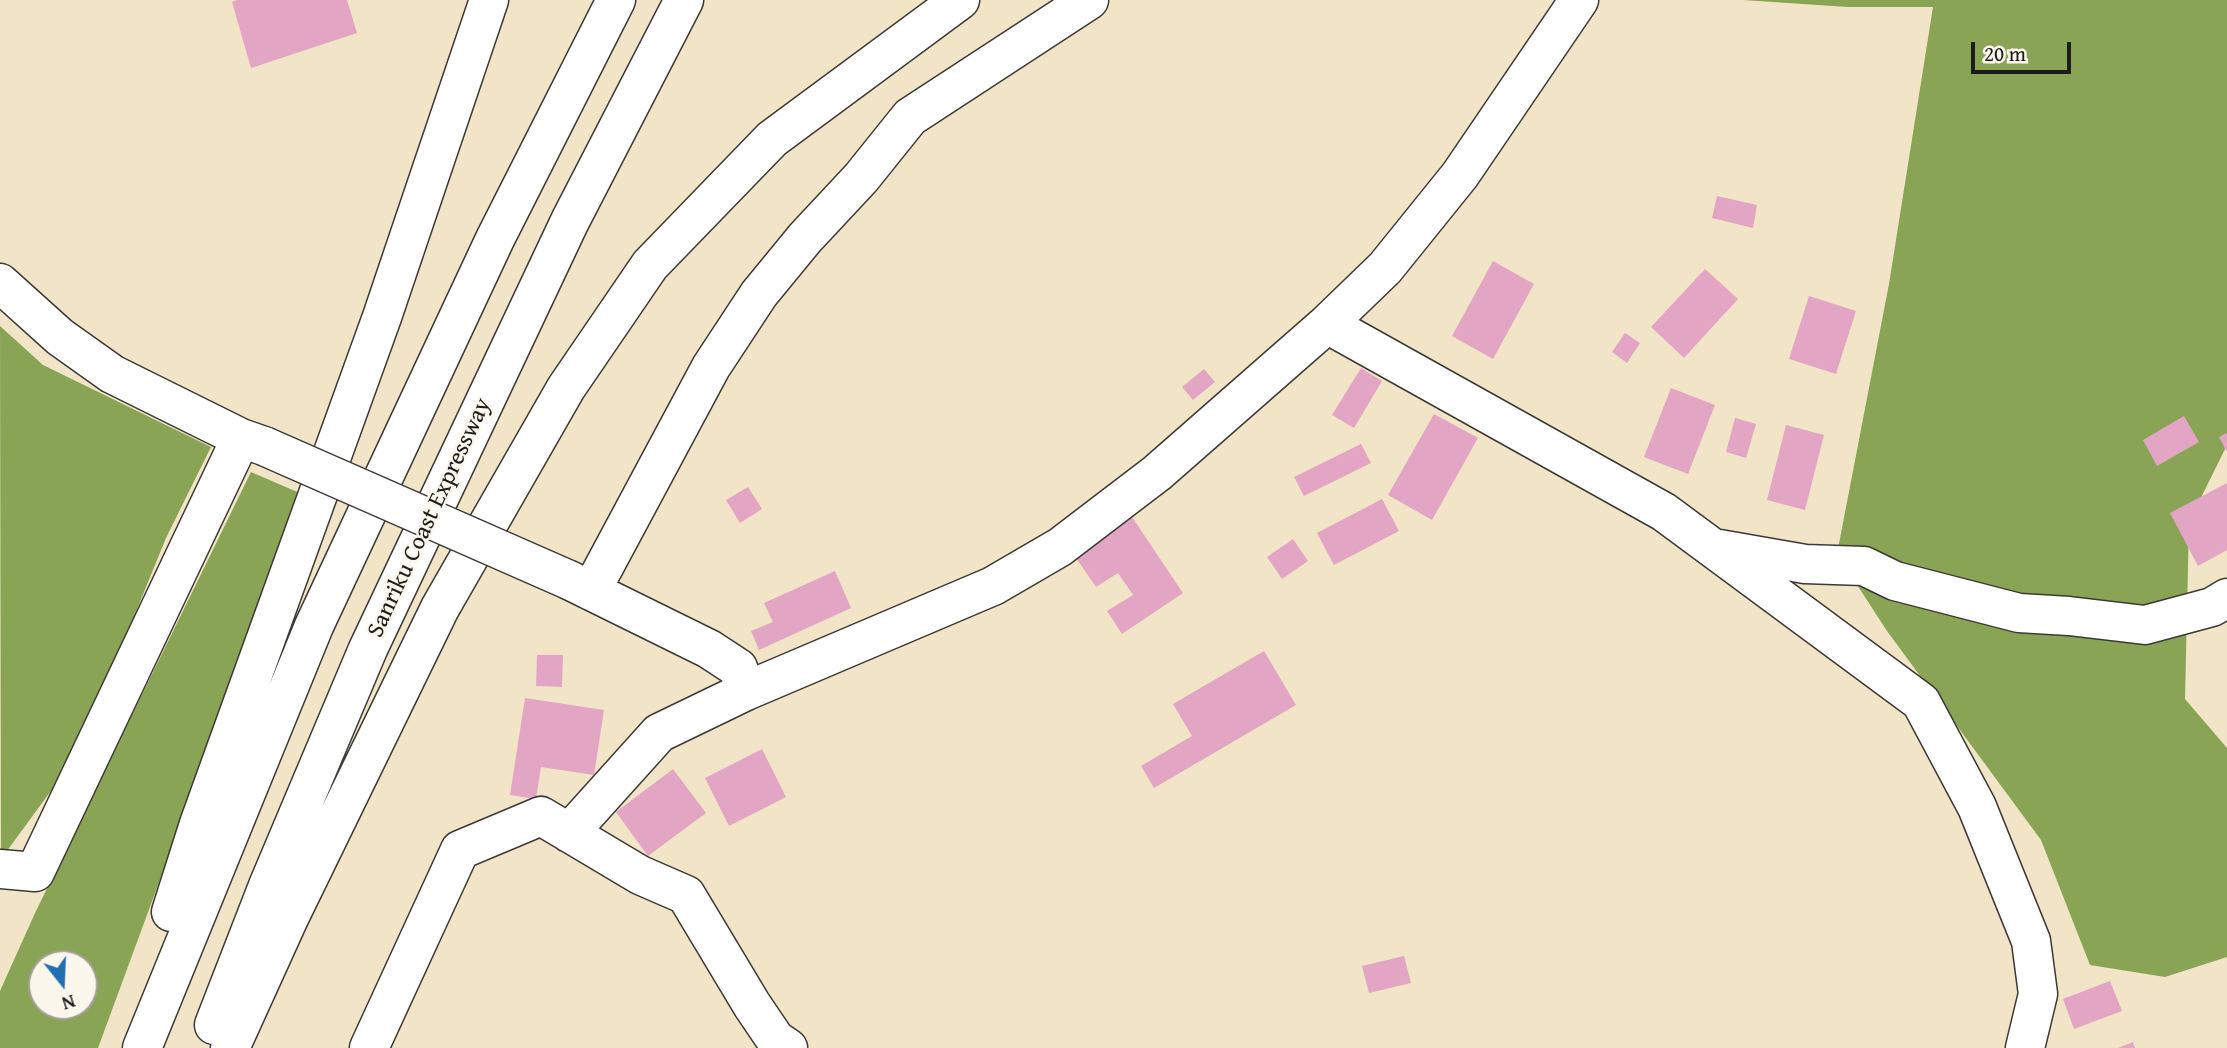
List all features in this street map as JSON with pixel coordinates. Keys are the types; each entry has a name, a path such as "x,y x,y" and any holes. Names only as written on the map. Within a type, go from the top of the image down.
{"main road":[{"path":"128,1048 199,824 382,317 489,0"},
{"path":"142,1048 314,626 495,239 616,0"},
{"name":"Sanriku Coast Expressway","path":"205,1048 268,886 368,649 569,221 684,0"},
{"path":"230,1048 289,918 440,608 566,388 650,265 772,139 960,0"},
{"path":"580,586 711,367 759,294 805,238 861,178 909,117 1090,0"},
{"path":"569,833 659,733 746,691 993,586 1060,547 1157,473 1327,324 1385,268 1460,176 1579,0"},
{"path":"0,284 60,337 112,374 253,442 580,586 709,649 738,668 746,691"},
{"path":"1327,324 1664,512 1921,702 1977,807 2031,941 2038,994 2025,1048"},
{"path":"0,869 35,872 253,442"},
{"path":"1712,548 1805,564 1864,566 1895,580 2019,613 2145,625 2212,607 2227,598"},
{"path":"369,1048 460,850 541,817 640,875 686,895 775,1039 788,1048"}],"green space":[{"path":"1743,0 2227,0 2227,445 2189,522 2185,699 2227,748 2227,957 2165,977 2090,965 2041,840 1887,631 1837,554 1889,284 1933,7 1848,7"},
{"path":"0,326 43,365 211,447 166,538 78,754 1,859"},
{"path":"251,472 302,494 98,1048 0,1048 0,991 35,913"}],"building":[{"path":"347,0 357,33 251,68 232,2"},
{"path":"1717,196 1757,205 1753,228 1712,218"},
{"path":"1493,261 1534,284 1493,359 1452,336"},
{"path":"1705,269 1738,299 1684,358 1651,327"},
{"path":"1809,296 1856,311 1836,374 1789,359"},
{"path":"1625,333 1640,343 1627,363 1612,352"},
{"path":"1361,368 1382,381 1354,428 1332,415"},
{"path":"1204,369 1215,382 1193,400 1182,387"},
{"path":"1671,388 1715,405 1688,474 1644,457"},
{"path":"1434,414 1478,438 1432,520 1388,495"},
{"path":"2184,416 2199,442 2157,466 2143,440"},
{"path":"1735,418 1756,424 1746,458 1726,452"},
{"path":"1786,425 1824,435 1805,510 1767,500"},
{"path":"2227,433 2227,452 2219,437"},
{"path":"1361,444 1371,463 1304,496 1294,477"},
{"path":"2227,483 2227,550 2198,566 2170,513"},
{"path":"748,487 762,509 740,523 726,500"},
{"path":"1382,499 1399,531 1334,565 1317,533"},
{"path":"1132,517 1183,593 1122,634 1107,611 1133,595 1118,573 1096,587 1074,555"},
{"path":"1293,539 1308,561 1282,579 1267,557"},
{"path":"835,571 851,608 759,650 751,631 773,622 764,603"},
{"path":"1264,651 1296,705 1154,788 1141,766 1192,736 1173,704"},
{"path":"537,655 563,655 562,687 536,686"},
{"path":"525,698 604,710 594,775 541,767 536,799 510,795"},
{"path":"762,749 786,797 729,826 705,778"},
{"path":"673,769 706,813 648,856 616,812"},
{"path":"1404,956 1411,983 1369,993 1362,966"},
{"path":"2110,981 2122,1011 2074,1029 2063,999"},
{"path":"2133,1042 2135,1048 2118,1048"}]}
